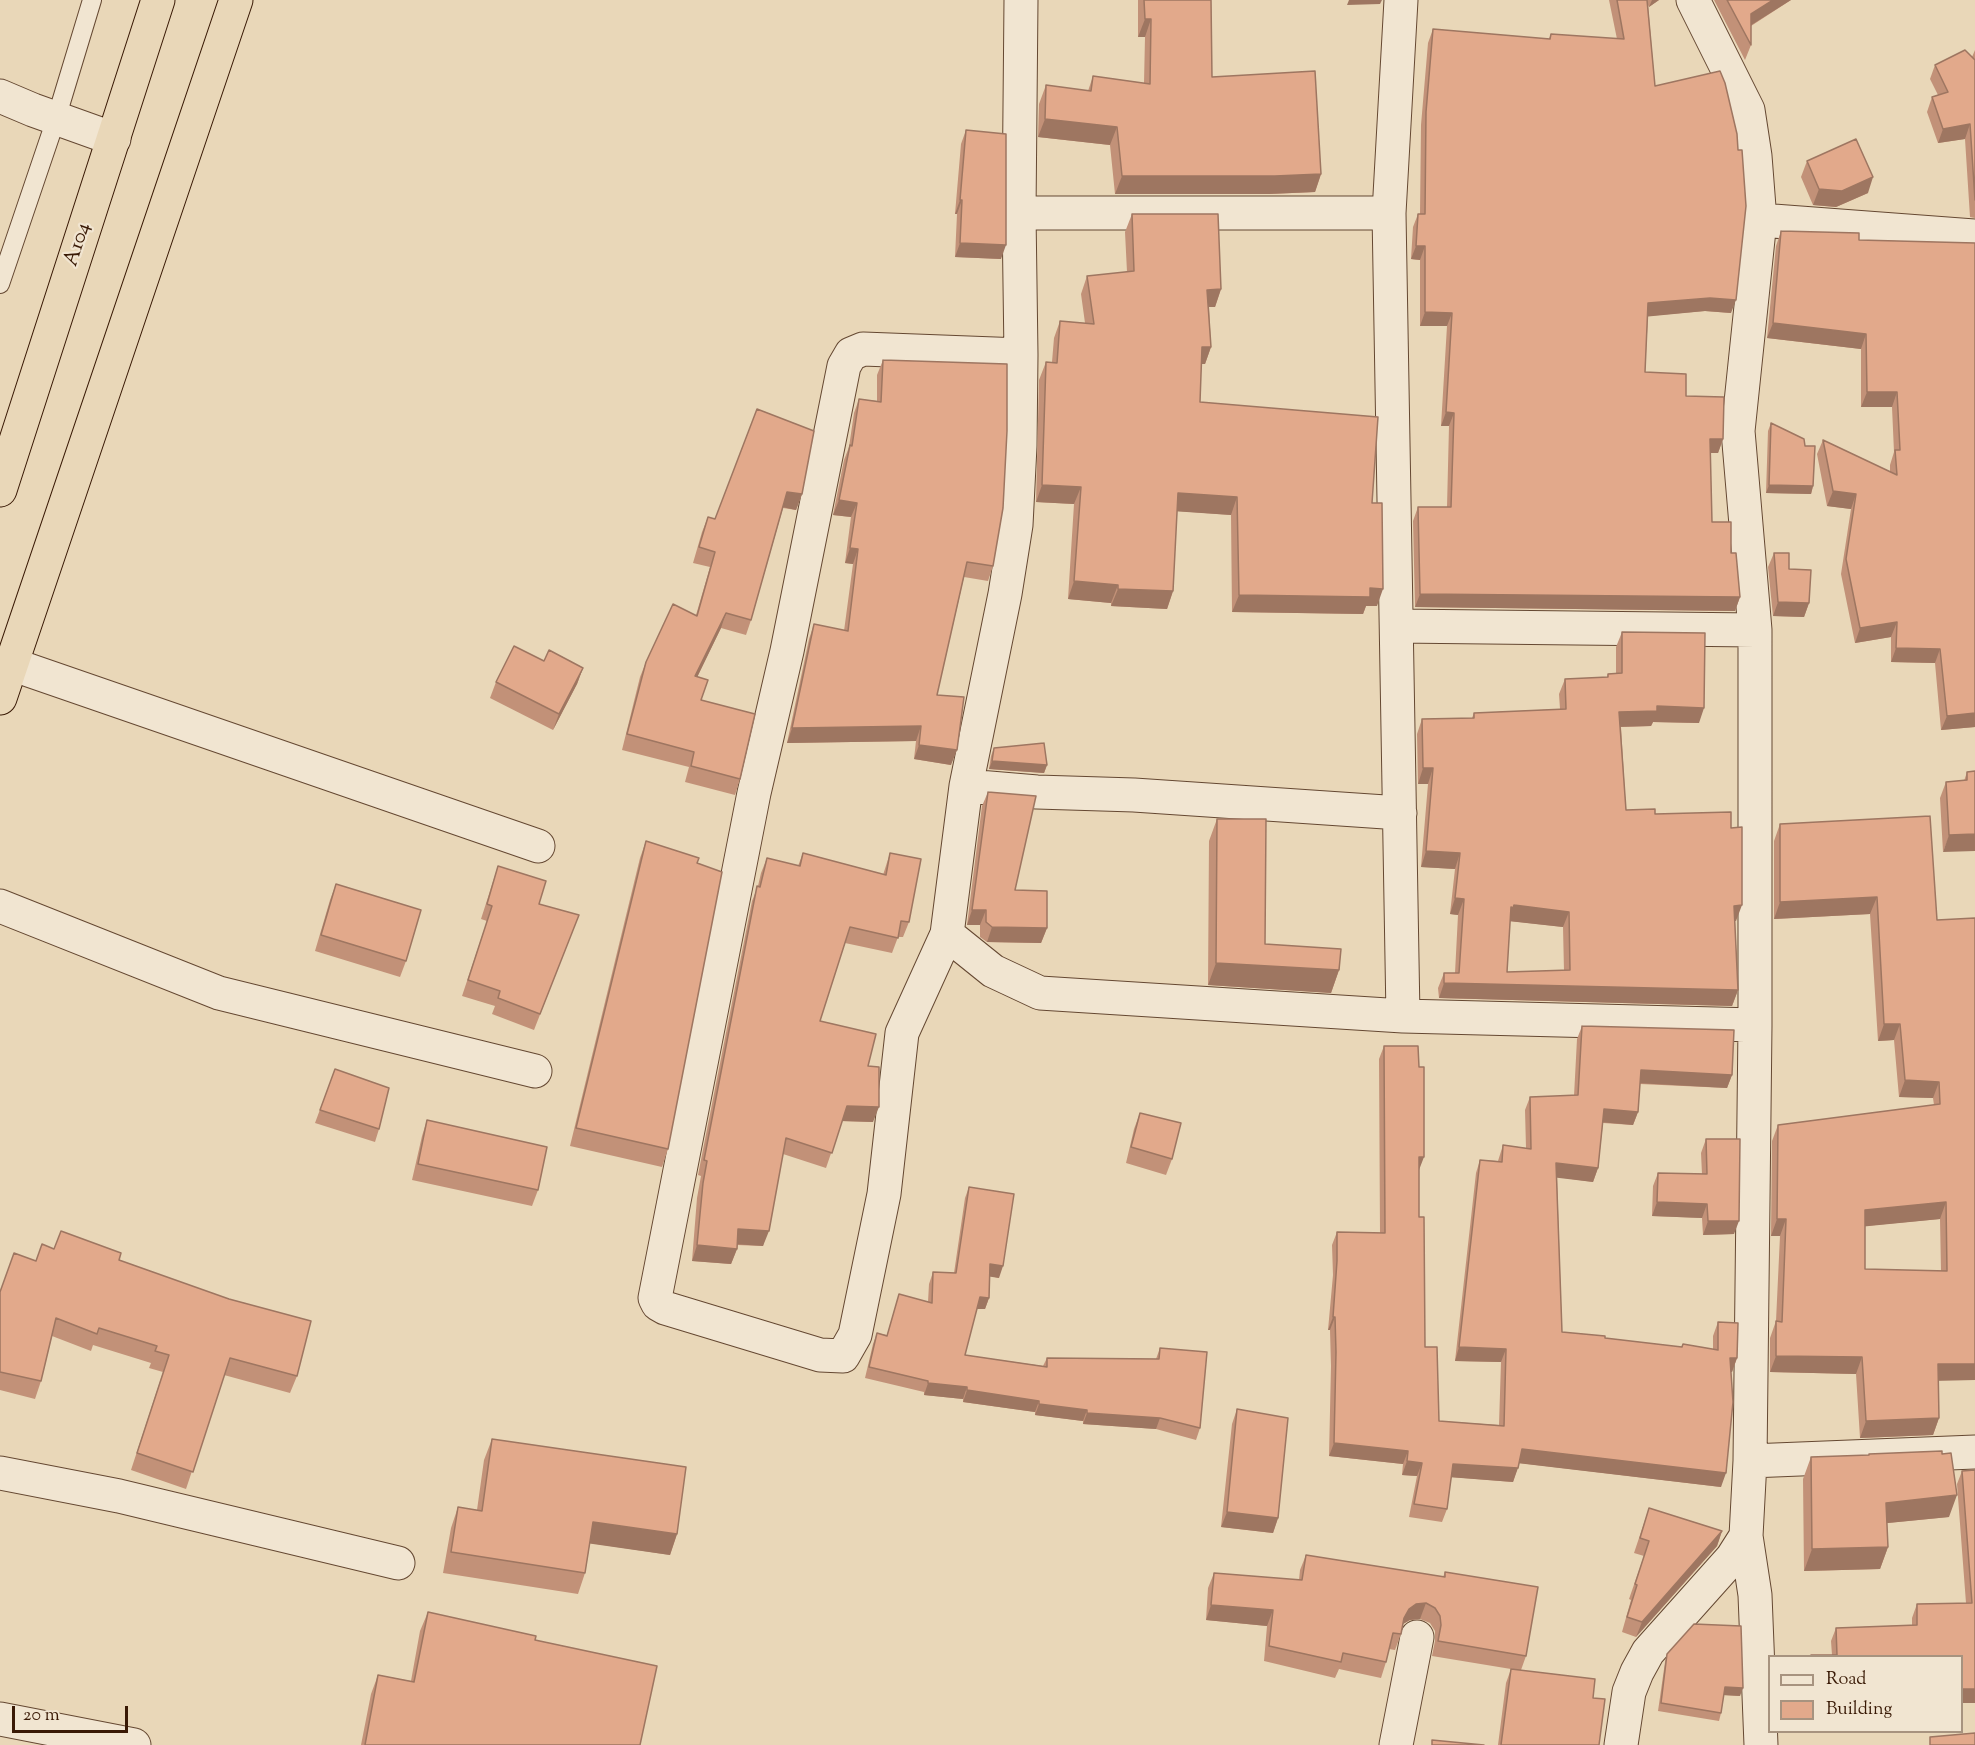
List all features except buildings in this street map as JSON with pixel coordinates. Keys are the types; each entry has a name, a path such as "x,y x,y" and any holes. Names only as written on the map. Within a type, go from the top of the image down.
{"highway":[{"name":"A104","path":"0,490 158,0"},
{"path":"0,698 236,0"}],"street":[{"path":"1021,0 1019,213 1021,355 1016,525 1005,594 966,786 947,934 902,1033 885,1194 855,1335 843,1356 820,1355 665,1308 658,1304 655,1298 749,817 787,651 844,366 851,354 863,349 1021,355"},
{"path":"1401,0 1389,213 1403,1016"},
{"path":"1693,0 1748,110 1755,156 1760,220 1738,431 1755,630 1755,1025 1750,1461 1746,1536 1755,1595 1761,1745"},
{"path":"0,96 114,139"},
{"path":"1019,213 1389,213"},
{"path":"1760,220 1975,236"},
{"path":"1397,626 1755,630"},
{"path":"11,664 538,846"},
{"path":"966,786 1400,813"},
{"path":"0,906 219,993 535,1071"},
{"path":"947,934 993,971 1040,993 1403,1016 1755,1025"},
{"path":"1750,1461 1975,1452"},
{"path":"0,1473 119,1496 398,1563"},
{"path":"1621,1745 1629,1692 1648,1652 1732,1558 1746,1536"},
{"path":"1396,1745 1417,1637"},
{"path":"0,1719 134,1745"}],"lane":[{"path":"0,284 57,119 92,0"}]}
